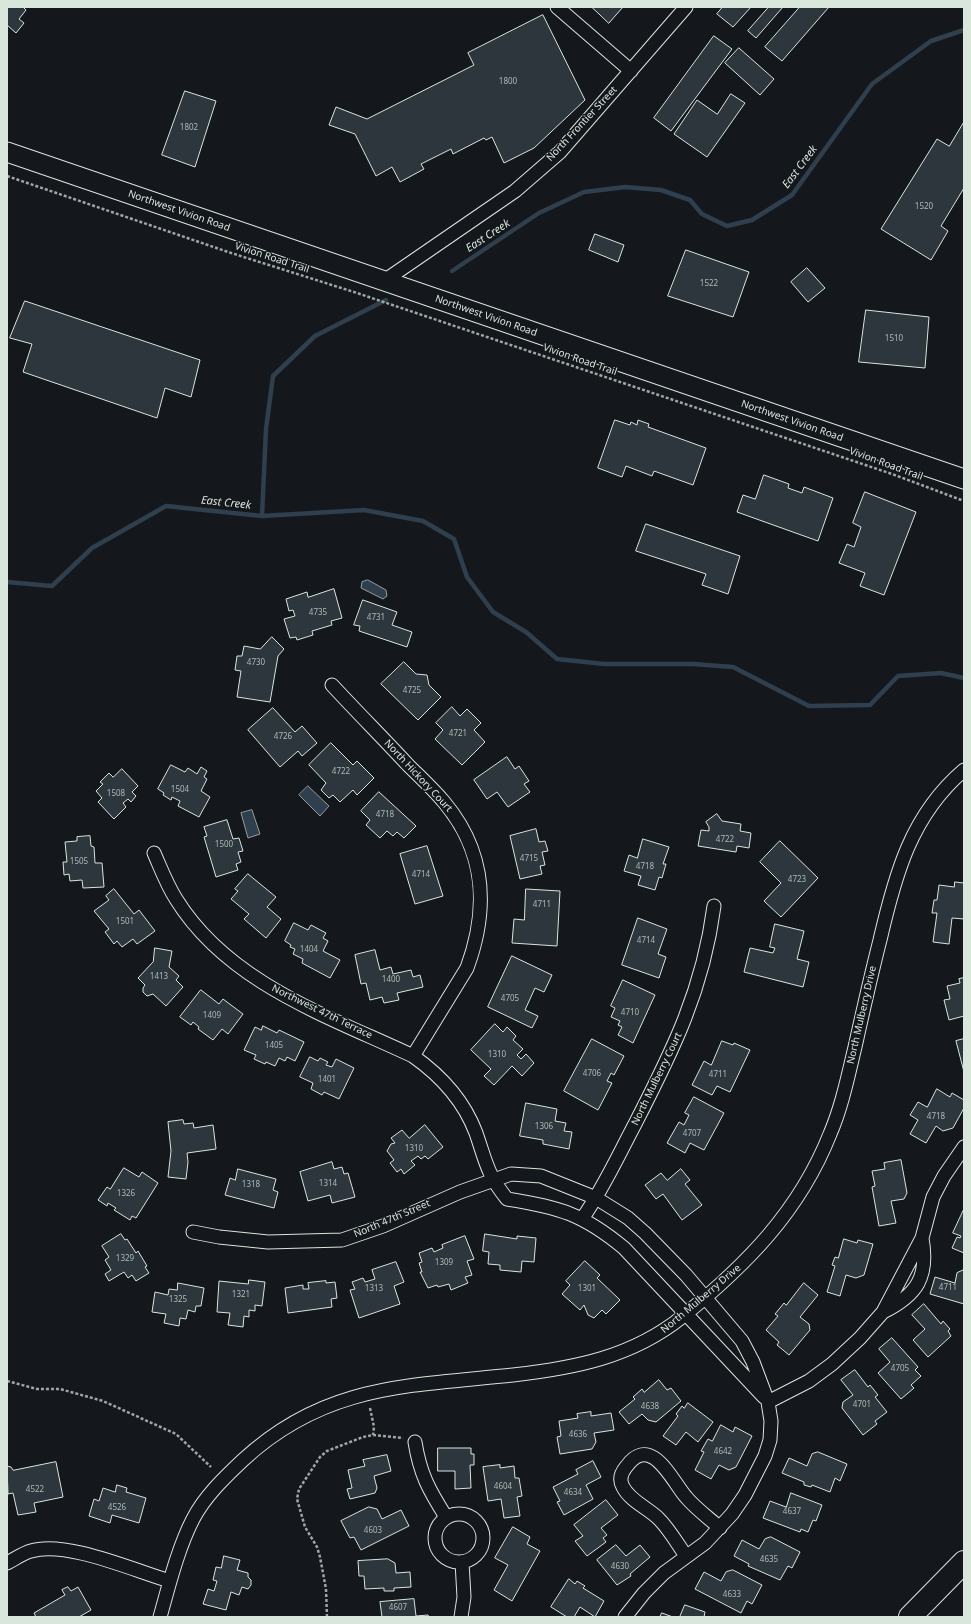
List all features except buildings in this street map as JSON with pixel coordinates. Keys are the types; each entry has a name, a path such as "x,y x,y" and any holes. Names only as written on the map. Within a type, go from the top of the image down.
{"highway":[{"path":"910,1617 964,1562"}],"main road":[{"name":"Northwest Vivion Road","path":"7,152 964,479"}],"street":[{"path":"557,7 630,71"},
{"name":"North Frontier Street","path":"384,281 515,191 560,152 686,7"},
{"name":"North Hickory Court","path":"332,685 444,802 463,828 472,848 477,865 480,882 481,911 472,954 467,968 412,1056"},
{"name":"North Mulberry Drive","path":"160,1617 170,1580 192,1520 212,1490 238,1464 285,1426 313,1411 348,1398 379,1390 538,1372 584,1364 606,1358 648,1342 685,1315 732,1274 764,1243 791,1207 814,1171 832,1130 839,1109 888,902 908,843 921,820 946,787 964,770"},
{"name":"Northwest 47th Terrace","path":"154,853 168,884 184,911 216,947 243,969 271,988 412,1056 430,1068 447,1084 458,1101 475,1132 485,1165 493,1181 507,1199 564,1210 604,1232 624,1248 685,1315 768,1402"},
{"name":"North Mulberry Court","path":"582,1219 596,1198 666,1064 680,1034 701,973 710,938 714,906"},
{"path":"768,1402 810,1381 832,1364 860,1338 883,1312 922,1238 933,1197 944,1176 964,1147"},
{"name":"North 47th Street","path":"193,1232 225,1238 268,1242 342,1240 383,1226 460,1192 511,1174 541,1176 596,1198 628,1218 645,1233 705,1297 742,1341 753,1362 768,1402 771,1421 770,1440 766,1456 746,1496 720,1528 705,1543 664,1573 625,1617"},
{"path":"883,1312 899,1304 920,1280 924,1269 925,1254 922,1238"},
{"path":"415,1442 418,1464 426,1484 446,1518"},
{"path":"686,1556 660,1521 649,1510 628,1495 622,1485 621,1475 633,1459 643,1455 654,1457 665,1466 677,1486 690,1501 720,1528"},
{"path":"456,1514 467,1516 476,1522 481,1530 482,1541 479,1551 472,1558 462,1562 451,1561 442,1556 436,1546 434,1535 438,1525 446,1518 456,1514"},
{"path":"7,1563 32,1551 51,1548 74,1551 170,1580"},
{"path":"461,1617 464,1597 462,1562"}],"path":[{"name":"Vivion Road Trail","path":"7,176 228,252 394,305 892,474 964,502"},
{"path":"7,1381 37,1389 60,1389 103,1400 176,1434 211,1467"},
{"path":"370,1408 374,1427 373,1436"},
{"path":"327,1617 326,1589 320,1557 317,1547 306,1527 298,1499 299,1488 320,1457 327,1451 363,1437 413,1438 415,1442"}],"water":[{"path":"368,580 386,590 387,596 383,599 361,588 362,582"},
{"path":"308,786 329,806 320,816 299,795"},
{"path":"252,810 260,834 248,838 241,813"}],"waterway":[{"name":"East Creek","path":"452,271 539,213 584,192 625,187 661,190 690,200 702,214 727,226 752,220 792,195 872,84 931,41 964,30"},
{"name":"East Creek","path":"7,582 52,586 92,548 166,506 262,516 266,429 273,376 315,336 386,300"},
{"path":"262,516 364,510 423,521 454,539 467,577 493,612 526,632 557,659 604,664 693,664 733,667 809,706 870,705 898,676 941,673 964,678"}]}
